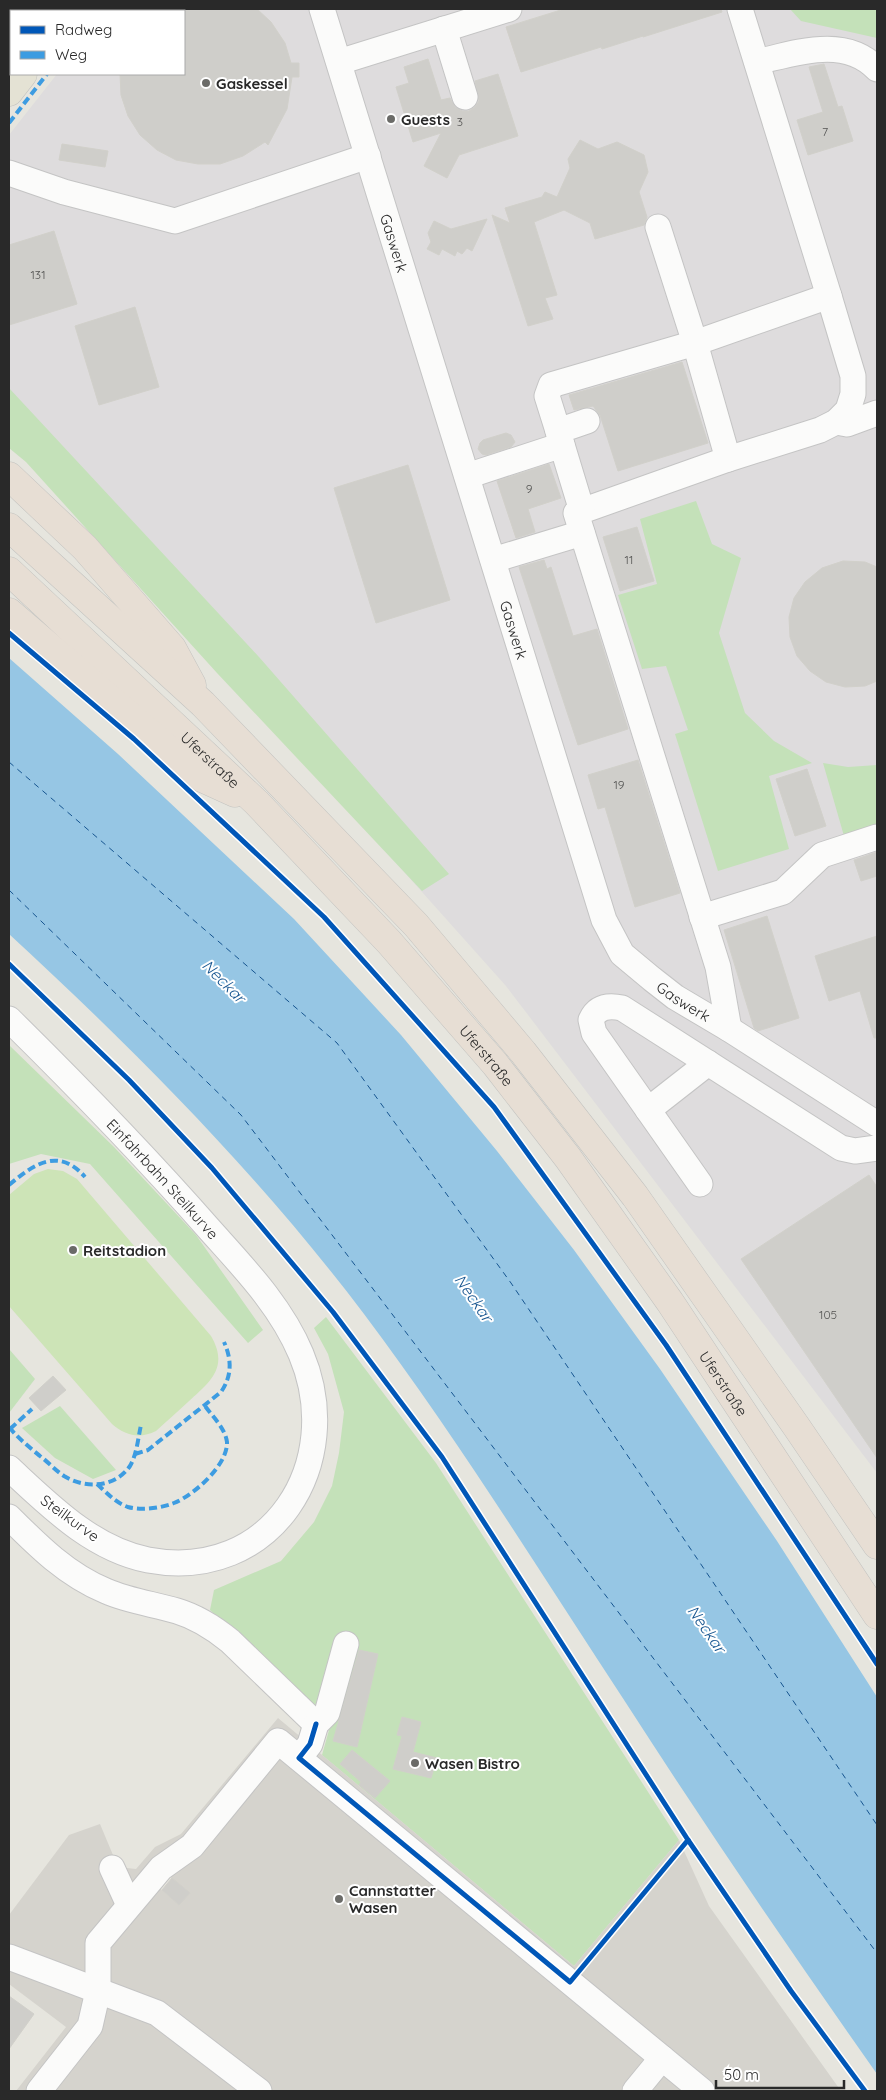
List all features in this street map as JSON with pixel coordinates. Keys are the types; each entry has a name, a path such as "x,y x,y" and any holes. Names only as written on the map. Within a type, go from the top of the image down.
{"highway":[{"path":"9,476 85,548 172,648 203,704"},
{"name":"Uferstraße","path":"9,527 203,704 416,925 524,1052 641,1204 791,1418 877,1545"},
{"name":"Uferstraße","path":"9,570 257,803 395,950 495,1064 562,1150 670,1302 877,1615"},
{"path":"9,612 202,778 257,803"}],"main road":[{"path":"9,92 22,75"}],"street":[{"name":"Gaswerk","path":"322,9 604,920 622,954 676,997 877,1124"},
{"path":"339,62 510,9"},
{"path":"493,560 728,459 820,430 836,422 848,410 853,394 853,376 740,9"},
{"path":"444,29 465,97"},
{"path":"756,62 808,50 833,48 854,52 877,70"},
{"path":"9,172 64,192 175,221 368,156"},
{"path":"658,227 695,343 728,459"},
{"path":"729,1029 718,967 582,522 547,396 551,385 695,343 828,296"},
{"path":"836,422 848,424 877,413"},
{"path":"467,476 560,438 587,421"},
{"path":"702,917 783,892 822,855 877,837"},
{"path":"700,1184 591,1026 594,1014 600,1008 614,1006 622,1008 841,1148 855,1151 877,1148"},
{"name":"Einfahrbahn Steilkurve","path":"9,1019 108,1118 253,1278 277,1309 301,1353"},
{"path":"648,1110 708,1063"},
{"name":"Steilkurve","path":"9,1468 60,1515 114,1549 146,1560 166,1562 198,1562 223,1555 257,1538 272,1525 287,1509 303,1482 312,1449 315,1413 308,1372 301,1353"},
{"path":"9,1517 57,1562 88,1583 121,1597 178,1611 215,1629 230,1641 316,1724"},
{"path":"299,1758 310,1744 316,1724 327,1713 346,1644"},
{"path":"39,2091 90,2026 98,1991 98,1943 161,1868 192,1846 278,1741 702,2091"},
{"path":"112,1868 129,1905"},
{"path":"9,1957 157,2013 259,2091"},
{"path":"635,2091 662,2058"}],"shaded area":[{"path":"877,9 877,1473 506,986 188,630 9,442 9,135 56,75 185,75 185,10 115,10"},
{"name":"Cannstatter Wasen","path":"278,1718 574,1966 679,1840 709,1906 841,2091 16,2091 66,2027 9,1984 9,1915 69,1835 100,1824 118,1867 136,1869 155,1847 181,1834","holes":["166,1873 189,1893 179,1905 156,1885"]}],"green space":[{"path":"790,9 877,9 877,38 801,21"},
{"path":"9,388 259,657 449,874 422,891 217,673 26,462 9,448"},
{"path":"696,501 712,544 741,558 719,633 745,713 774,741 812,763 769,776 789,849 718,871 675,734 688,730 666,666 642,669 618,595 657,584 640,519"},
{"path":"823,763 848,767 877,765 877,825 844,836"},
{"path":"9,1045 114,1147 196,1235 263,1330 248,1343 90,1164 41,1154 9,1164"},
{"name":"Reitstadion","path":"48,1169 63,1171 77,1179 211,1336 216,1347 218,1365 210,1380 156,1431 144,1435 133,1435 112,1424 9,1306 9,1195 34,1174"},
{"path":"326,1317 436,1463 679,1840 574,1966 322,1755 336,1705 314,1711 210,1610 214,1590 281,1561 314,1522 332,1486 339,1453 344,1412 328,1354 314,1328"},
{"path":"9,1349 35,1379 9,1413"},
{"path":"60,1406 116,1470 93,1479 55,1458 22,1428"}],"water":[{"name":"Neckar","path":"9,658 118,754 294,919 401,1035 497,1151 574,1250 660,1369 777,1541 877,1697 877,2074 718,1844 466,1457 364,1314 282,1212 195,1116 103,1023 9,934"}],"building":[{"name":"Gaskessel","path":"257,9 271,22 285,43 291,63 299,63 299,77 292,77 287,109 268,145 265,142 243,156 220,164 198,164 176,160 157,150 140,135 128,116 121,95 120,75 185,75 184,10"},
{"path":"564,9 721,9 722,12 521,72 506,27"},
{"path":"428,59 441,100 450,98 455,107 462,111 469,111 479,101 475,81 498,74 518,136 459,155 447,178 424,166 441,133 413,142 396,87 409,83 404,67"},
{"path":"824,64 838,107 842,106 853,141 808,155 797,120 823,112 809,67"},
{"path":"580,140 598,149 617,142 644,155 648,172 639,192 647,217 644,225 595,239 590,223 564,210 534,222 557,295 545,298 553,319 528,326 492,215 510,223 505,208 542,197 545,192 557,197 570,168 568,159"},
{"path":"62,144 108,151 105,167 59,160"},
{"path":"487,219 472,251 467,248 462,254 457,251 455,256 442,249 439,255 427,249 431,242 428,233 434,221 451,229"},
{"path":"54,231 77,304 9,325 9,245"},
{"path":"135,307 159,387 99,405 75,326"},
{"path":"682,362 708,443 618,471 600,415 593,406 574,410 569,395"},
{"path":"506,433 511,435 515,442 511,447 486,455 482,454 478,449 483,440"},
{"path":"549,464 561,498 528,509 535,532 516,538 497,481"},
{"path":"408,465 450,600 376,623 334,488"},
{"path":"637,527 654,581 620,591 603,537"},
{"path":"544,560 547,569 551,567 573,636 597,629 628,729 578,745 519,567"},
{"path":"843,561 865,562 877,567 877,681 865,686 845,687 826,682 810,671 797,656 790,637 789,617 794,598 805,582 822,568"},
{"path":"638,760 680,893 635,907 605,807 598,809 588,775"},
{"path":"807,769 826,826 795,836 776,779"},
{"path":"877,852 877,876 861,881 854,860"},
{"path":"767,916 799,1018 758,1031 754,1028 724,930"},
{"path":"877,936 877,1038 874,1038 860,991 829,1001 815,956"},
{"path":"869,1175 877,1187 877,1458 741,1259"},
{"path":"53,1376 66,1390 41,1411 29,1398"},
{"path":"359,1650 378,1654 357,1747 333,1741"},
{"name":"Wasen Bistro","path":"402,1717 421,1722 413,1752 437,1758 431,1778 393,1769 402,1736 397,1735"},
{"path":"352,1750 390,1781 375,1798 359,1785 361,1782 340,1764"},
{"path":"172,1878 190,1893 179,1905 162,1890"},
{"path":"9,1996 34,2014 9,2049"}],"ferry route":[{"path":"9,762 337,1043 511,1283 877,1825"},
{"path":"9,890 241,1115 877,1953"}],"marked path":[{"path":"9,123 46,75"},
{"path":"9,1185 36,1166 55,1161 65,1162 85,1177"},
{"path":"135,1454 148,1450 221,1392 225,1386 230,1368 224,1342"},
{"path":"97,1484 120,1503 139,1509 169,1505 191,1493 216,1469 226,1451 227,1442 224,1432 205,1406"},
{"path":"10,1429 32,1409"},
{"path":"9,1427 64,1476 81,1483 99,1484 116,1479 130,1466 136,1451 141,1425"}],"cycle path":[{"path":"9,633 134,739 324,917 494,1107 666,1345 877,1664"},
{"path":"9,964 129,1080 212,1168 333,1312 442,1457 688,1840 791,1991 865,2091"},
{"path":"316,1724 310,1744 299,1758 570,1982 688,1840"}],"place":[{"name":"Gaskessel","path":"206,83"},
{"name":"Guests","path":"391,119"},
{"name":"Reitstadion","path":"73,1250"},
{"name":"Wasen Bistro","path":"415,1763"},
{"name":"Cannstatter Wasen","path":"339,1899"}]}
